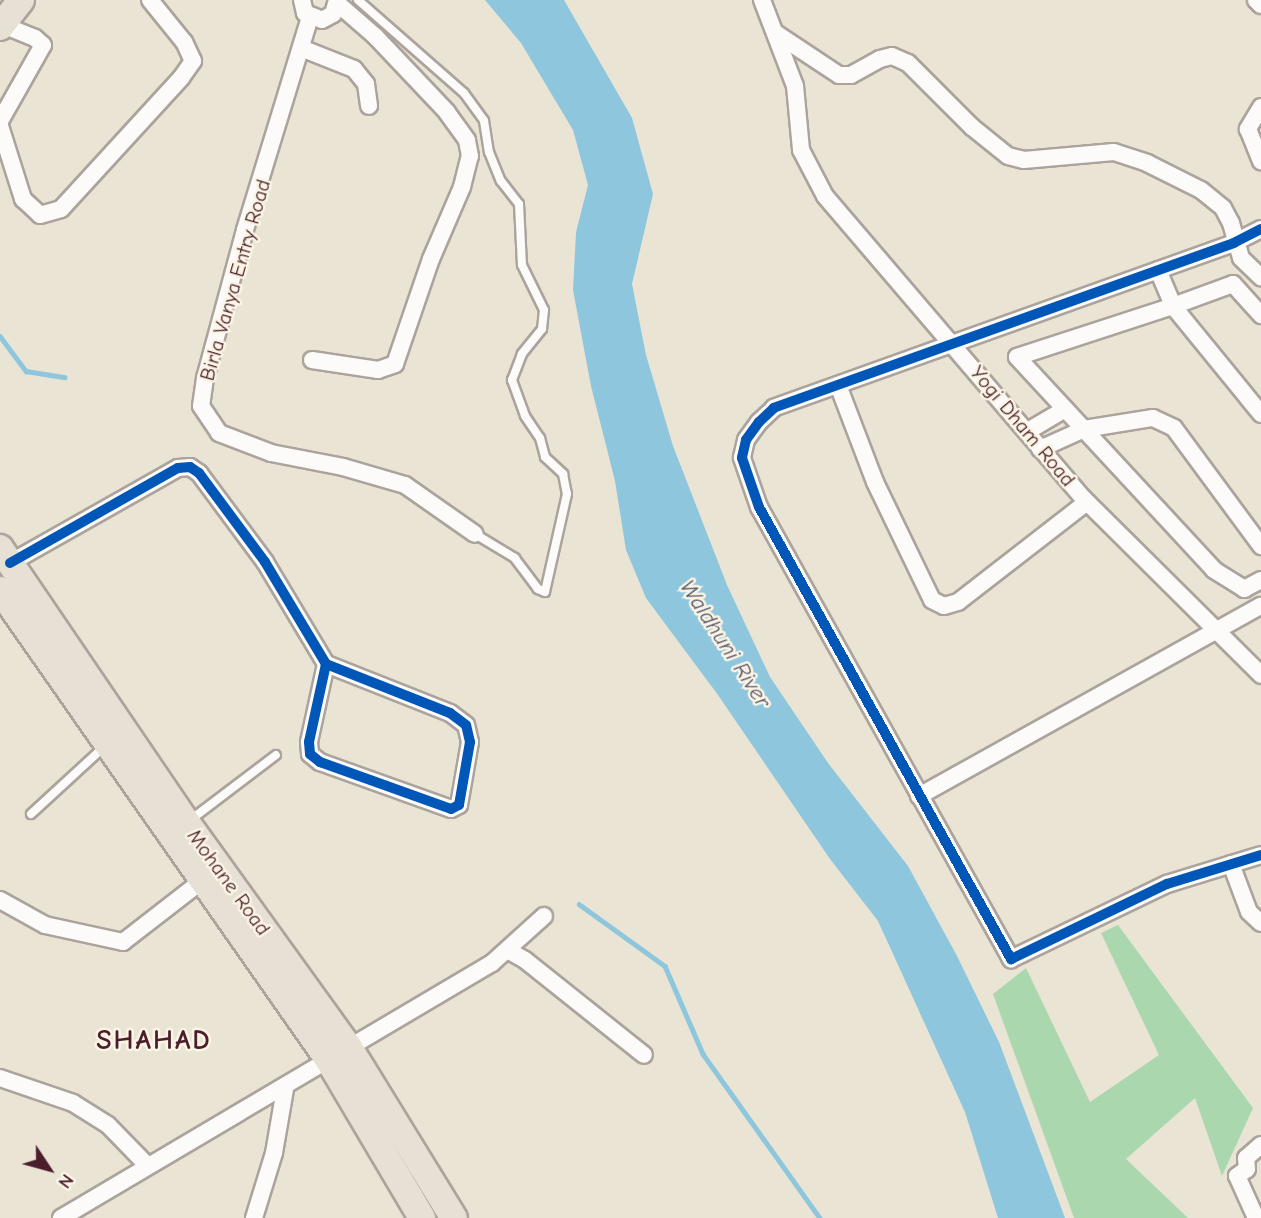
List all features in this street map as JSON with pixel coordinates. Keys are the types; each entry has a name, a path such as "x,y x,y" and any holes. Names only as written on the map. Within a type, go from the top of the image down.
{"main road":[{"path":"1,26 21,0"},
{"name":"Mohane Road","path":"5,555 187,823 211,874"},
{"name":"Mohane Road","path":"0,590 108,743 211,874 454,1218"},
{"name":"Mohane Road","path":"338,1053 422,1218"}],"street":[{"path":"1,26 35,38 43,45 0,123 23,199 40,215 61,209 181,78 193,61 184,42 150,0"},
{"path":"301,0 310,17 328,18 337,1 375,36 447,112 467,140 470,156 462,187 431,259 395,364 378,370 312,360"},
{"name":"Yogi Dham Road","path":"762,0 795,86 801,150 825,196 1087,502 1217,628 1261,675"},
{"path":"1256,0 1261,5"},
{"name":"Birla Vanya Entry Road","path":"310,17 245,230 205,378 201,406 219,433 271,453 343,467 405,485 475,534"},
{"path":"777,34 839,75 852,75 880,59 892,56 908,63 972,127 1008,156 1024,160 1114,152 1147,163 1201,190 1223,208 1231,223 1234,243 1241,258 1261,277"},
{"path":"301,48 354,69 366,84 369,106"},
{"path":"1261,107 1248,129 1261,162"},
{"path":"1261,229 1234,243 774,408 746,440 743,458 745,473 759,507 1011,959 1167,884 1261,855"},
{"path":"1164,268 1177,304 1261,414"},
{"path":"1261,315 1233,284 1017,357 1214,570 1228,582 1244,589 1261,580"},
{"path":"838,385 875,482 932,600 944,606 958,602 1087,502"},
{"path":"1028,431 1065,409"},
{"path":"1040,449 1084,429 1153,418 1174,428 1261,546"},
{"path":"5,555 178,468 190,467 199,473 265,562 326,664 450,713 466,725 470,742 459,805 451,809 320,762 310,754 309,742 326,664"},
{"path":"919,796 1217,628 1261,606"},
{"path":"1231,864 1249,912 1261,923"},
{"path":"0,900 45,925 123,942 211,874"},
{"path":"61,1218 285,1088 338,1053 509,951 544,916"},
{"path":"509,951 526,960 644,1055"},
{"path":"0,1078 73,1103 108,1125 148,1166"},
{"path":"254,1218 274,1153 285,1088"},
{"path":"1256,1218 1237,1176 1247,1169 1246,1158 1261,1145"}],"lane":[{"path":"358,0 464,93 484,121 489,152 501,181 519,204 522,265 544,310 542,329 522,354 512,380 525,416 540,438 545,457 563,474 567,494 545,592 538,589 514,558 475,534"},
{"path":"31,814 108,743"},
{"path":"187,823 276,755"}],"green space":[{"path":"1118,925 1253,1108 1222,1176 1195,1098 1126,1159 1188,1218 1074,1218 993,994 1026,968 1090,1102 1159,1055 1101,933"}],"water":[{"name":"Waldhuni River","path":"485,0 564,0 632,118 653,194 632,284 646,355 673,446 727,585 770,677 828,763 908,866 957,956 999,1042 1065,1218 998,1218 965,1112 878,921 830,859 718,695 646,598 626,550 615,481 591,386 573,290 576,232 588,185 573,130 521,43"}],"waterway":[{"path":"0,336 26,371 65,377"},
{"path":"579,904 665,966 703,1054 820,1218"}],"cycle path":[{"path":"1261,229 1234,243 774,408 746,440 742,458 759,507 1011,959 1167,884 1261,855"},
{"path":"10,563 178,468 190,467 199,473 265,562 326,664 309,742 310,754 320,762 451,809 459,805 470,742 466,725 450,713 326,664"}],"district":[{"name":"SHAHAD","path":"154,1040"}]}
